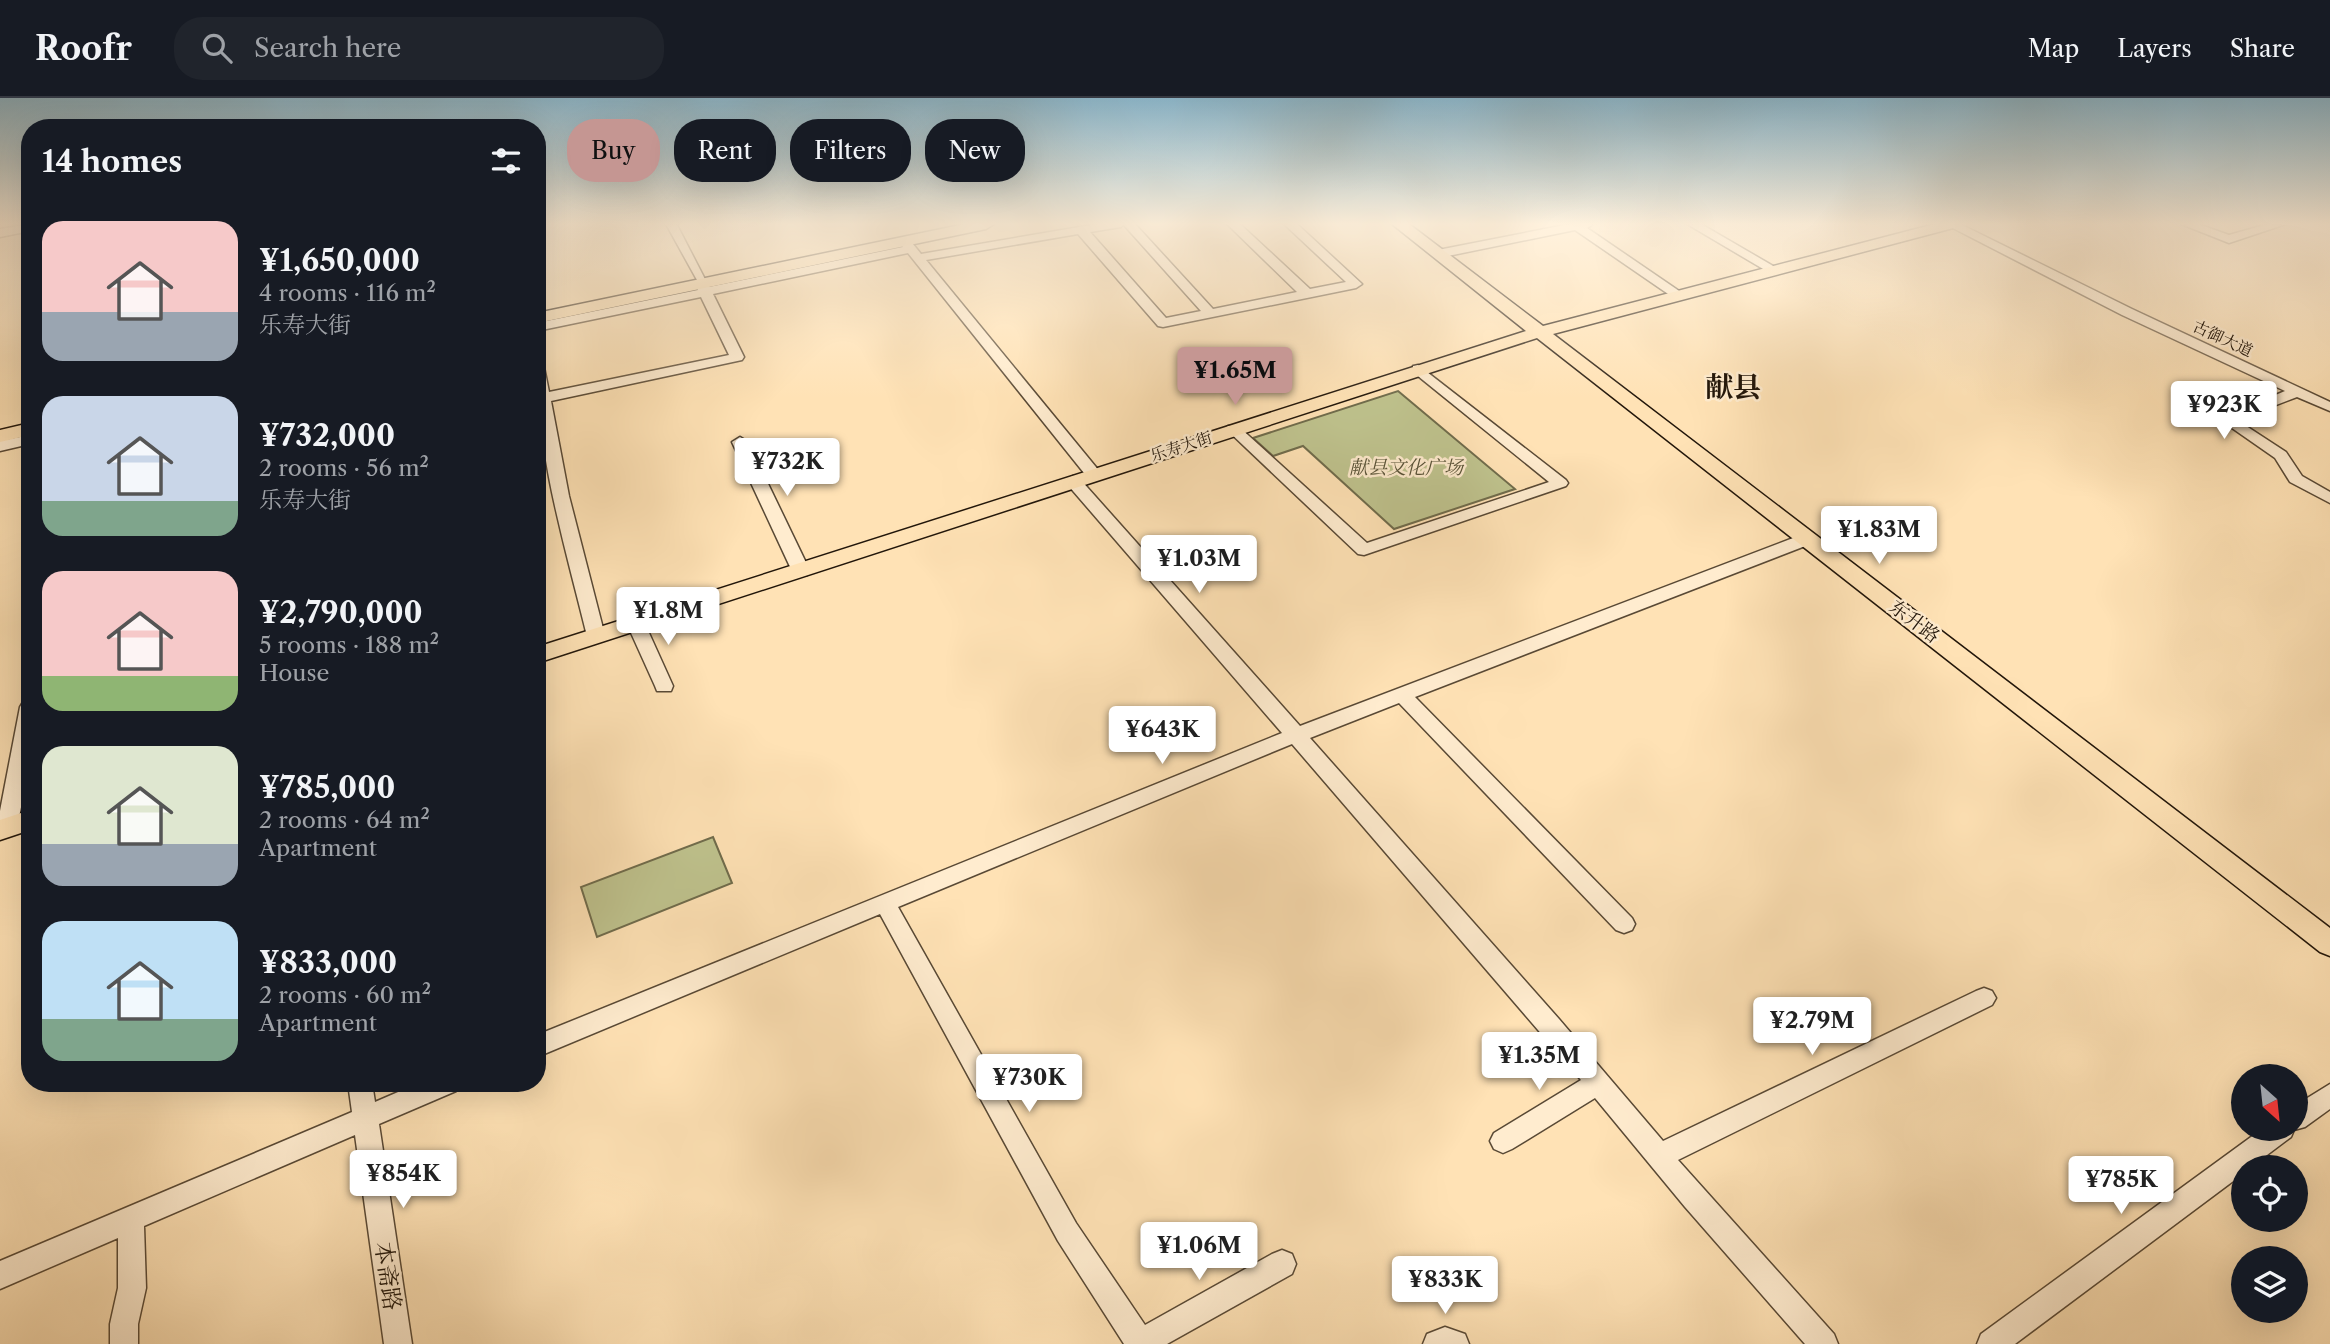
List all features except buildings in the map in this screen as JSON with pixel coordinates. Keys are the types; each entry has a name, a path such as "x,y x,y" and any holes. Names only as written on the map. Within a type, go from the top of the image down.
{"main road":[{"path":"546,316 710,282"},
{"name":"东升路","path":"1474,282 2330,944"},
{"name":"乐寿大街","path":"546,652 1418,369 1538,332 1728,282"},
{"path":"546,310 702,284"},
{"path":"0,429 21,424"},
{"path":"0,436 21,431"}],"street":[{"path":"949,282 1094,475"},
{"path":"1127,282 1163,323 1356,284 1354,282"},
{"path":"1181,282 1210,314"},
{"path":"1294,282 1307,294"},
{"path":"1661,282 1679,295"},
{"name":"古御大道","path":"2071,282 2330,407"},
{"path":"546,325 702,284 737,357 546,397"},
{"path":"1233,429 1364,550 1560,483 1418,369"},
{"path":"2297,392 2226,419 2281,455 2295,478 2330,498"},
{"path":"546,414 561,496 596,636"},
{"path":"0,446 21,441"},
{"path":"740,442 801,571"},
{"path":"1073,481 1296,734 1824,1344"},
{"path":"546,1042 1296,734 1808,539"},
{"path":"636,624 664,686"},
{"path":"1401,694 1624,924"},
{"path":"12,826 21,766"},
{"path":"886,903 1067,1232 1140,1344 1282,1264"},
{"path":"1660,1156 1984,998"},
{"path":"1503,1141 1598,1083"},
{"name":"本斋路","path":"361,1092 398,1344"},
{"path":"0,1275 425,1092"},
{"path":"2308,1111 2330,1095"},
{"path":"1990,1344 2266,1141"},
{"path":"124,1344 124,1324 132,1288 131,1218"},
{"path":"1437,1344 1445,1341 1455,1344"}],"green space":[{"name":"献县文化广场","path":"1398,391 1515,489 1394,529 1303,446 1273,456 1253,438"},
{"path":"713,837 732,883 597,937 581,887"}],"district":[{"name":"献县","path":"1733,387"}]}
